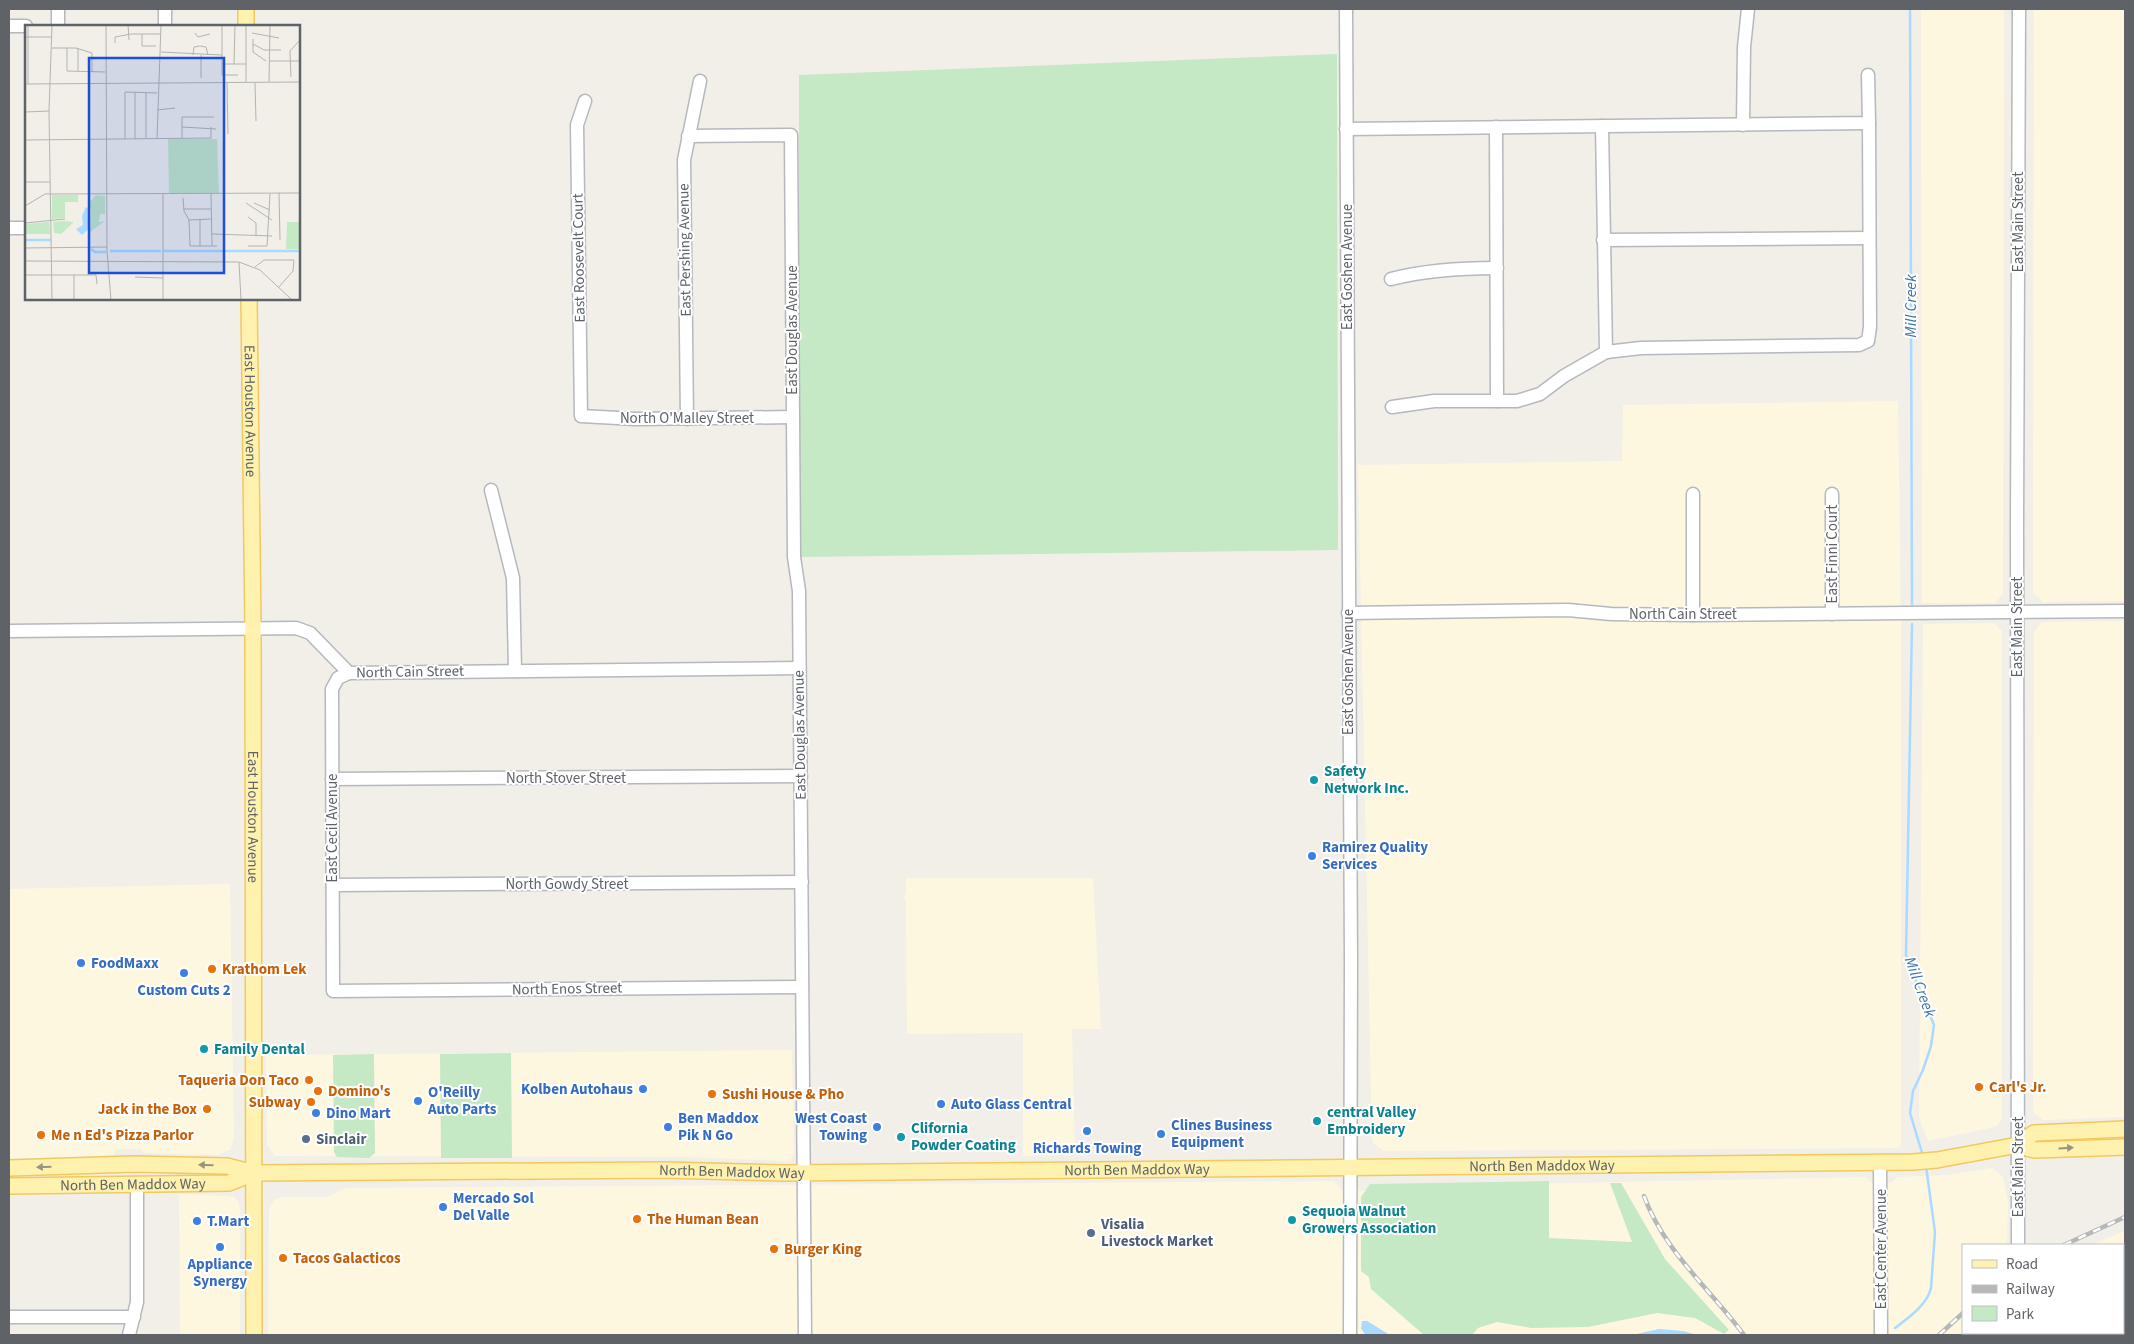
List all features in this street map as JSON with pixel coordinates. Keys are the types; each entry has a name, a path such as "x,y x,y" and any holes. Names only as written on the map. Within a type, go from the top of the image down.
{"main road":[{"path":"246,9 246,25"},
{"name":"East Houston Avenue","path":"249,300 253,628 254,1335"},
{"path":"2018,1145 2034,1133 2125,1129"},
{"path":"2018,1145 2034,1150 2125,1146"},
{"name":"North Ben Maddox Way","path":"9,1168 134,1164 227,1166 254,1173 663,1170 804,1172 1880,1163 1937,1160 2018,1145"},
{"name":"North Ben Maddox Way","path":"9,1186 229,1183 254,1173"}],"street":[{"path":"58,9 58,25"},
{"path":"165,9 165,25"},
{"name":"East Goshen Avenue","path":"1346,9 1351,960 1350,1335"},
{"path":"1743,125 1744,47 1748,9"},
{"name":"East Main Street","path":"2018,1244 2017,611 2019,9"},
{"path":"9,26 25,26"},
{"path":"1392,407 1434,401 1517,401 1540,394 1564,376 1606,352 1641,348 1859,345 1868,341 1870,327 1868,75"},
{"name":"East Pershing Avenue","path":"687,419 684,160 700,81"},
{"name":"East Roosevelt Court","path":"581,416 578,125 585,101"},
{"path":"1346,129 1868,123"},
{"path":"1602,126 1606,352"},
{"path":"1496,127 1497,401"},
{"name":"East Douglas Avenue","path":"688,136 791,135 794,557 799,591 805,1335"},
{"path":"9,228 25,228"},
{"path":"1603,240 1869,238"},
{"path":"1391,279 1419,272 1453,268 1497,268"},
{"name":"North O'Malley Street","path":"581,416 636,419 793,417"},
{"path":"492,490 513,578 514,671"},
{"path":"1693,494 1694,615"},
{"name":"East Finni Court","path":"1832,494 1832,614"},
{"name":"North Cain Street","path":"1348,613 1568,610 1611,614 1694,615 2125,611"},
{"name":"North Cain Street","path":"9,631 296,628 306,631 349,673 799,668"},
{"name":"East Cecil Avenue","path":"333,991 332,689 338,678 349,673"},
{"name":"North Stover Street","path":"332,779 801,776"},
{"name":"North Gowdy Street","path":"333,885 802,882"},
{"name":"North Enos Street","path":"333,991 802,987"},
{"name":"East Center Avenue","path":"1880,1163 1881,1335"},
{"path":"129,1335 137,1302 137,1183"},
{"path":"9,1317 134,1317"}],"shaded area":[{"path":"1921,9 2004,9 2003,595 1994,603 1922,603"},
{"path":"2034,9 2125,9 2125,601 2043,602 2033,593"},
{"path":"1898,401 1901,626 1901,1143 1899,1148 1383,1151 1372,1141 1358,465 1622,461 1623,405"},
{"path":"2125,621 2125,1117 2043,1120 2034,1113 2033,1105 2034,632 2042,622"},
{"path":"1994,623 2002,631 2002,1120 1995,1127 1928,1141 1919,1117 1923,624"},
{"path":"906,878 1093,878 1101,1029 1072,1029 1075,1155 1023,1156 1023,1033 907,1034 906,902 904,898"},
{"path":"230,884 234,1139 230,1150 218,1155 145,1153 140,1149 118,1149 113,1155 9,1159 10,889"},
{"path":"792,1050 794,1155 789,1161 681,1157 275,1156 267,1145 266,1055"},
{"path":"1992,1168 2003,1177 2008,1201 2007,1244 1962,1244 1962,1334 2006,1335 268,1335 269,1209 274,1200 282,1197 328,1197 345,1188 1334,1181 1341,1190 1366,1191 1375,1187 1866,1177 1870,1182 1891,1183 1898,1177 1947,1175"},
{"path":"179,1194 228,1196 234,1197 238,1202 240,1209 240,1335 180,1335"},
{"path":"2125,1231 2125,1335 2031,1335 2124,1334 2124,1244 2094,1244"}],"green space":[{"path":"1337,54 1338,550 799,557 799,75"},
{"path":"511,1053 512,1158 441,1158 440,1054"},
{"path":"374,1054 375,1153 369,1158 337,1157 334,1152 333,1055"},
{"path":"1549,1181 1549,1238 1632,1242 1610,1183 1621,1183 1665,1259 1729,1330 1724,1334 1695,1318 1657,1313 1588,1327 1531,1328 1497,1322 1478,1328 1472,1335 1424,1335 1371,1289 1369,1277 1361,1271 1361,1197 1370,1184"}],"water":[{"path":"1362,1321 1367,1321 1390,1335 1366,1335 1361,1329"},
{"path":"1659,1329 1683,1331 1697,1335 1632,1335"}],"waterway":[{"name":"Mill Creek","path":"1910,9 1912,604"},
{"name":"Mill Creek","path":"1912,624 1906,955 1934,1025 1931,1046 1913,1091 1910,1113 1923,1156"},
{"name":"Mill Creek","path":"1895,1328 1926,1300 1931,1288 1935,1232 1926,1166"}],"railway":[{"path":"1644,1196 1653,1216 1675,1252 1744,1335"},
{"path":"2066,1244 2125,1217"},
{"path":"1939,1335 1962,1314"}],"place":[{"name":"Safety Network Inc.","path":"1314,780"},
{"name":"Ramirez Quality Services","path":"1312,856"},
{"name":"FoodMaxx","path":"81,963"},
{"name":"Krathom Lek","path":"212,969"},
{"name":"Custom Cuts 2","path":"184,973"},
{"name":"Family Dental","path":"204,1049"},
{"name":"Taqueria Don Taco","path":"309,1080"},
{"name":"Carl's Jr.","path":"1979,1087"},
{"name":"Kolben Autohaus","path":"643,1089"},
{"name":"Domino's","path":"318,1091"},
{"name":"Sushi House & Pho","path":"712,1094"},
{"name":"O'Reilly Auto Parts","path":"418,1101"},
{"name":"Subway","path":"311,1102"},
{"name":"Auto Glass Central","path":"941,1104"},
{"name":"Jack in the Box","path":"207,1109"},
{"name":"Dino Mart","path":"316,1113"},
{"name":"central Valley Embroidery","path":"1317,1121"},
{"name":"Ben Maddox Pik N Go","path":"668,1127"},
{"name":"West Coast Towing","path":"877,1127"},
{"name":"Richards Towing","path":"1087,1131"},
{"name":"Clines Business Equipment","path":"1161,1134"},
{"name":"Me n Ed's Pizza Parlor","path":"41,1135"},
{"name":"Clifornia Powder Coating","path":"901,1137"},
{"name":"Sinclair","path":"306,1139"},
{"name":"Mercado Sol Del Valle","path":"443,1207"},
{"name":"The Human Bean","path":"637,1219"},
{"name":"Sequoia Walnut Growers Association","path":"1292,1220"},
{"name":"T.Mart","path":"197,1221"},
{"name":"Visalia Livestock Market","path":"1091,1233"},
{"name":"Appliance Synergy","path":"220,1247"},
{"name":"Burger King","path":"774,1249"},
{"name":"Tacos Galacticos","path":"283,1258"}]}
